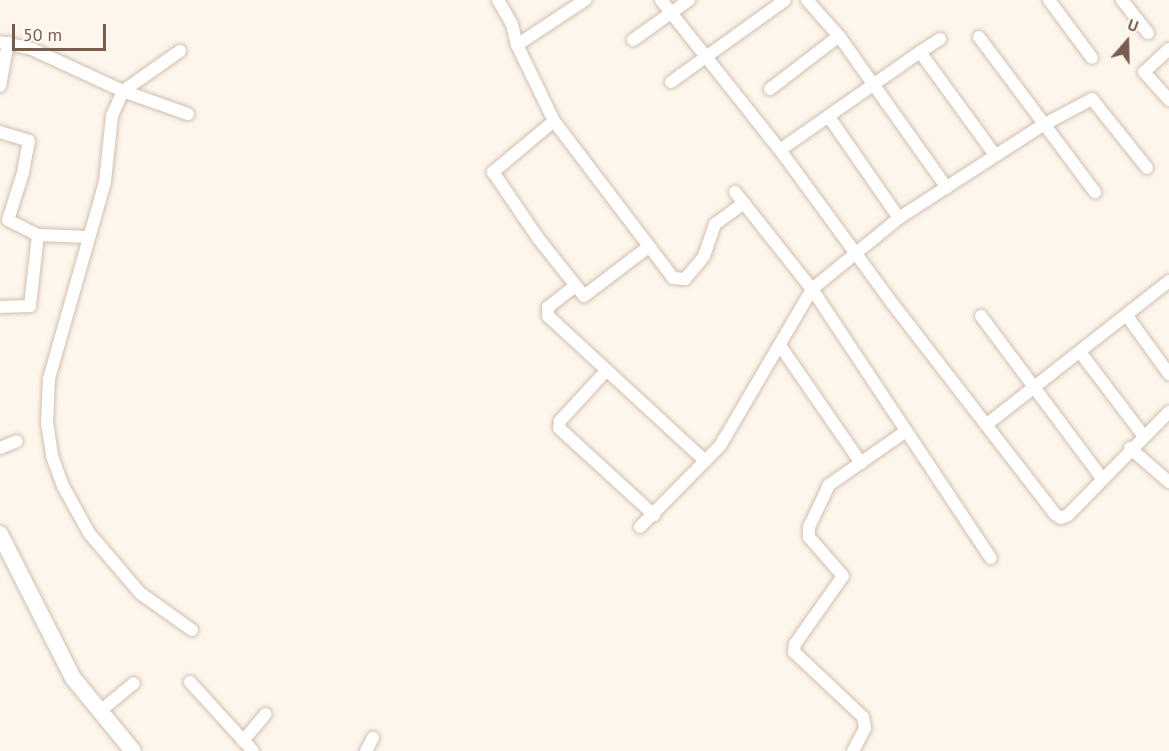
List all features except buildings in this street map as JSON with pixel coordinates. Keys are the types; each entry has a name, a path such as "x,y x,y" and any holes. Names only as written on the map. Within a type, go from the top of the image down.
{"main road":[{"path":"0,534 73,678 133,751"}],"street":[{"path":"498,0 512,24 517,45 554,121 647,248 673,278 681,281 704,256 715,224 744,203"},
{"path":"517,45 585,0"},
{"path":"661,0 780,150 855,253 1059,517 1068,515 1101,477 1169,412"},
{"path":"633,40 690,0"},
{"path":"671,81 785,0"},
{"path":"807,0 839,36 947,188"},
{"path":"1048,0 1092,58"},
{"path":"1122,0 1148,33"},
{"path":"770,89 839,36"},
{"path":"979,37 1095,192"},
{"path":"780,150 939,39"},
{"path":"0,86 4,42 32,49 123,91 188,114"},
{"path":"1169,49 1144,72 1169,100"},
{"path":"180,51 123,91 112,116 105,182 49,379 47,423 51,456 63,486 88,533 140,593 192,630"},
{"path":"920,52 995,155"},
{"path":"640,527 720,446 781,347 812,289 899,218 1043,125 1092,99 1147,168"},
{"path":"829,117 899,218"},
{"path":"554,121 493,172 574,287 587,295 647,248"},
{"path":"0,132 28,141 23,173 8,220 38,235 88,237"},
{"path":"735,192 812,289 991,558"},
{"path":"0,307 30,306 38,235"},
{"path":"986,425 1169,281"},
{"path":"574,287 546,313 605,372 705,461"},
{"path":"981,316 1101,477"},
{"path":"1127,316 1167,367"},
{"path":"781,347 861,463"},
{"path":"1080,352 1143,435"},
{"path":"605,372 560,421 559,428 654,515"},
{"path":"853,751 865,728 863,717 800,661 794,649 843,576 809,537 809,527 829,485 906,431"},
{"path":"0,448 17,441"},
{"path":"1131,448 1169,482"},
{"path":"190,682 253,751"},
{"path":"99,712 134,683"},
{"path":"243,741 266,714"},
{"path":"366,751 373,738"}]}
